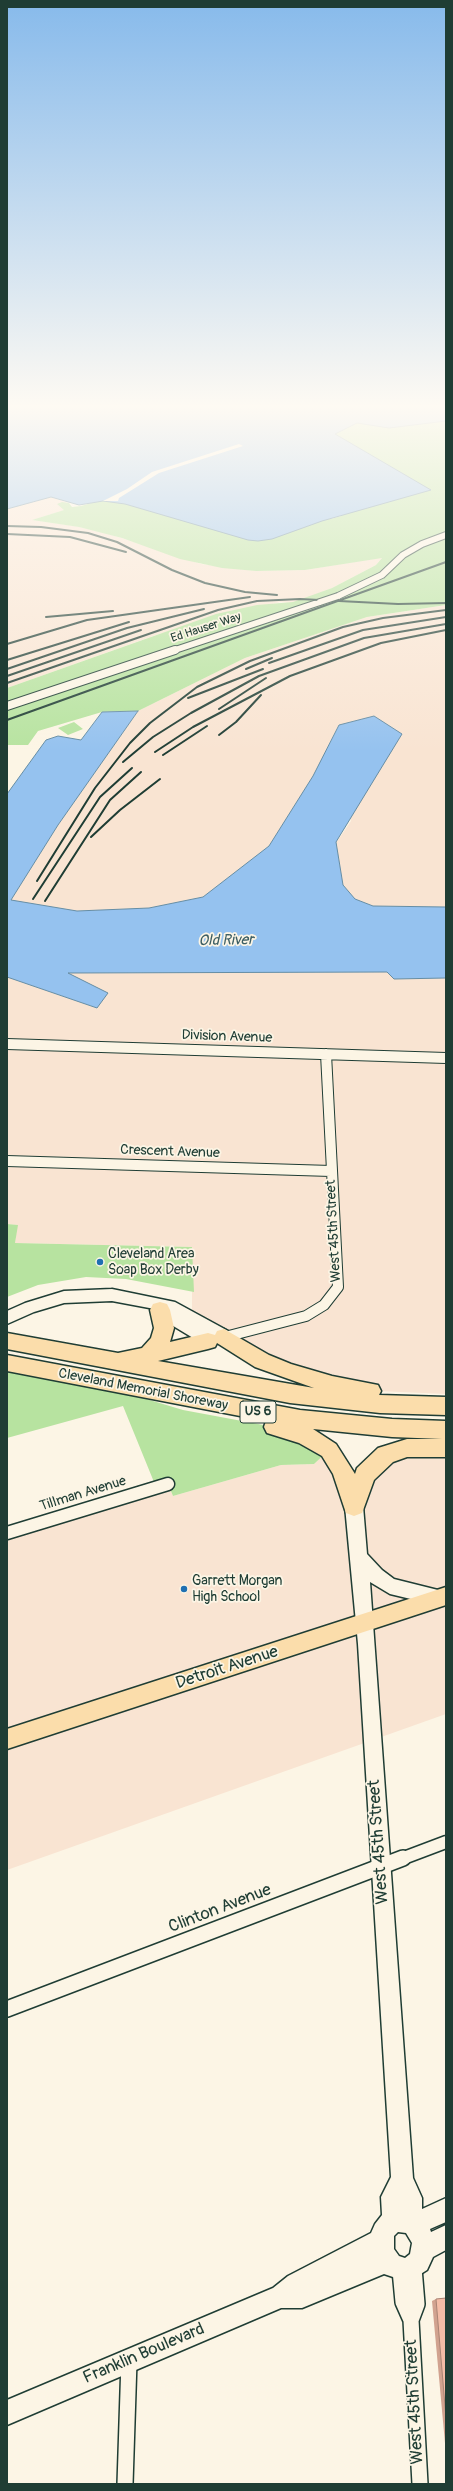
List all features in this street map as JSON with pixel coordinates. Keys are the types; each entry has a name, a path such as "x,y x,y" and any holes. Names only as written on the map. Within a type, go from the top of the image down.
{"highway":[{"path":"148,1355 160,1342 164,1332 160,1310"},
{"path":"116,1362 216,1339 262,1361 318,1381 362,1390 446,1394"},
{"name":"Cleveland Memorial Shoreway","path":"7,1341 320,1398 380,1404 446,1406"},
{"name":"Cleveland Memorial Shoreway","path":"7,1363 73,1377 300,1419 392,1428 446,1430"},
{"path":"73,1377 183,1410 285,1429 305,1435 329,1450 339,1464 354,1506"},
{"path":"354,1506 365,1475 386,1455 407,1448 446,1448"}],"main road":[{"name":"Detroit Avenue","path":"7,1739 443,1597"}],"street":[{"name":"Ed Hauser Way","path":"7,706 338,596 382,575 404,555 422,544 446,535"},
{"name":"Division Avenue","path":"7,1044 446,1058"},
{"name":"West 45th Street","path":"216,1339 306,1316 324,1305 336,1291 339,1274 331,1172 326,1054"},
{"name":"Crescent Avenue","path":"7,1161 331,1172"},
{"path":"7,1318 38,1304 74,1296 107,1295 163,1304 176,1309 216,1339"},
{"path":"139,1300 216,1339"},
{"name":"Tillman Avenue","path":"7,1533 168,1484"},
{"name":"West 45th Street","path":"354,1506 365,1623 380,1868 402,2178 410,2198 406,2222"},
{"path":"358,1556 376,1576 390,1586 443,1597"},
{"name":"Clinton Avenue","path":"7,2009 446,1842"},
{"path":"406,2222 420,2232 401,2258 386,2229 406,2222 446,2210"},
{"name":"Franklin Boulevard","path":"7,2413 129,2359 281,2296 302,2296 401,2258 446,2236"},
{"name":"West 45th Street","path":"401,2258 403,2302 411,2320 420,2484"},
{"path":"125,2484 129,2359"}],"shaded area":[{"path":"7,520 35,520 75,526 106,533 201,564 256,571 305,570 383,557 376,565 332,588 293,603 280,602 156,635 7,688"},
{"path":"446,605 446,907 373,906 355,899 343,885 336,843 351,821 339,725 313,776 269,846 203,897 149,908 77,911 11,900 58,825 138,711 245,658 367,617"},
{"path":"387,972 394,979 446,978 446,1394 378,1391 317,1381 192,1317 192,1247 15,1243 17,1225 7,1224 7,977 97,1008 67,973"},
{"path":"446,1448 446,1714 7,1870 7,1533 168,1484 173,1496 281,1465 314,1464 329,1450 348,1485 373,1465"}],"green space":[{"path":"34,520 290,520 302,528 313,524 308,520 446,520 446,605 367,617 245,658 138,711 102,712 38,731 28,745 7,745 7,688 216,614 257,605 293,602 332,588 376,565 382,558 305,570 256,571 222,568 180,559 122,538 79,527"},
{"path":"74,722 83,729 68,735 58,728"},
{"name":"Cleveland Area Soap Box Derby","path":"7,1224 18,1225 15,1243 192,1247 194,1292 126,1279 86,1277 38,1285 7,1297"},
{"path":"7,1363 73,1377 183,1410 285,1429 329,1450 314,1464 281,1465 173,1496 168,1484 156,1487 123,1406 7,1438"}],"water":[{"path":"181,520 325,520 272,539 258,541 248,540"},
{"name":"Old River","path":"138,711 58,825 11,900 77,911 149,908 203,897 269,846 313,776 339,725 374,716 402,734 336,842 343,885 355,899 373,906 446,907 446,978 394,979 387,972 68,973 108,993 97,1008 7,977 7,794 46,740 58,736 81,740 102,712"}],"building":[{"path":"446,2298 446,2418 436,2299"}],"railway":[{"path":"7,526 41,527 88,533 117,542 172,570 205,583 245,592 277,595"},
{"path":"7,534 70,537 126,552"},
{"path":"338,601 446,562"},
{"path":"7,644 87,620 250,597"},
{"path":"7,683 218,610 257,601 300,599 338,601"},
{"path":"7,720 338,601"},
{"path":"338,601 398,604 446,603"},
{"path":"7,669 127,628 204,609"},
{"path":"37,881 95,788 130,743 150,723 197,687 250,661 343,627 383,618 446,610"},
{"path":"46,617 113,611"},
{"path":"269,663 363,630 446,617"},
{"path":"7,660 129,622"},
{"path":"123,762 153,737 191,713 259,676 364,638 446,624"},
{"path":"7,676 141,630"},
{"path":"155,752 193,727 290,676 381,643 446,630"},
{"path":"246,669 272,658"},
{"path":"188,698 263,669"},
{"path":"219,709 266,678"},
{"path":"219,735 236,722 261,695"},
{"path":"163,755 207,726"},
{"path":"33,899 100,797 132,768"},
{"path":"45,901 110,800 141,772"},
{"path":"91,837 120,810 160,779"}],"place":[{"name":"Cleveland Area Soap Box Derby","path":"100,1262"},
{"name":"Garrett Morgan High School","path":"184,1589"}]}
